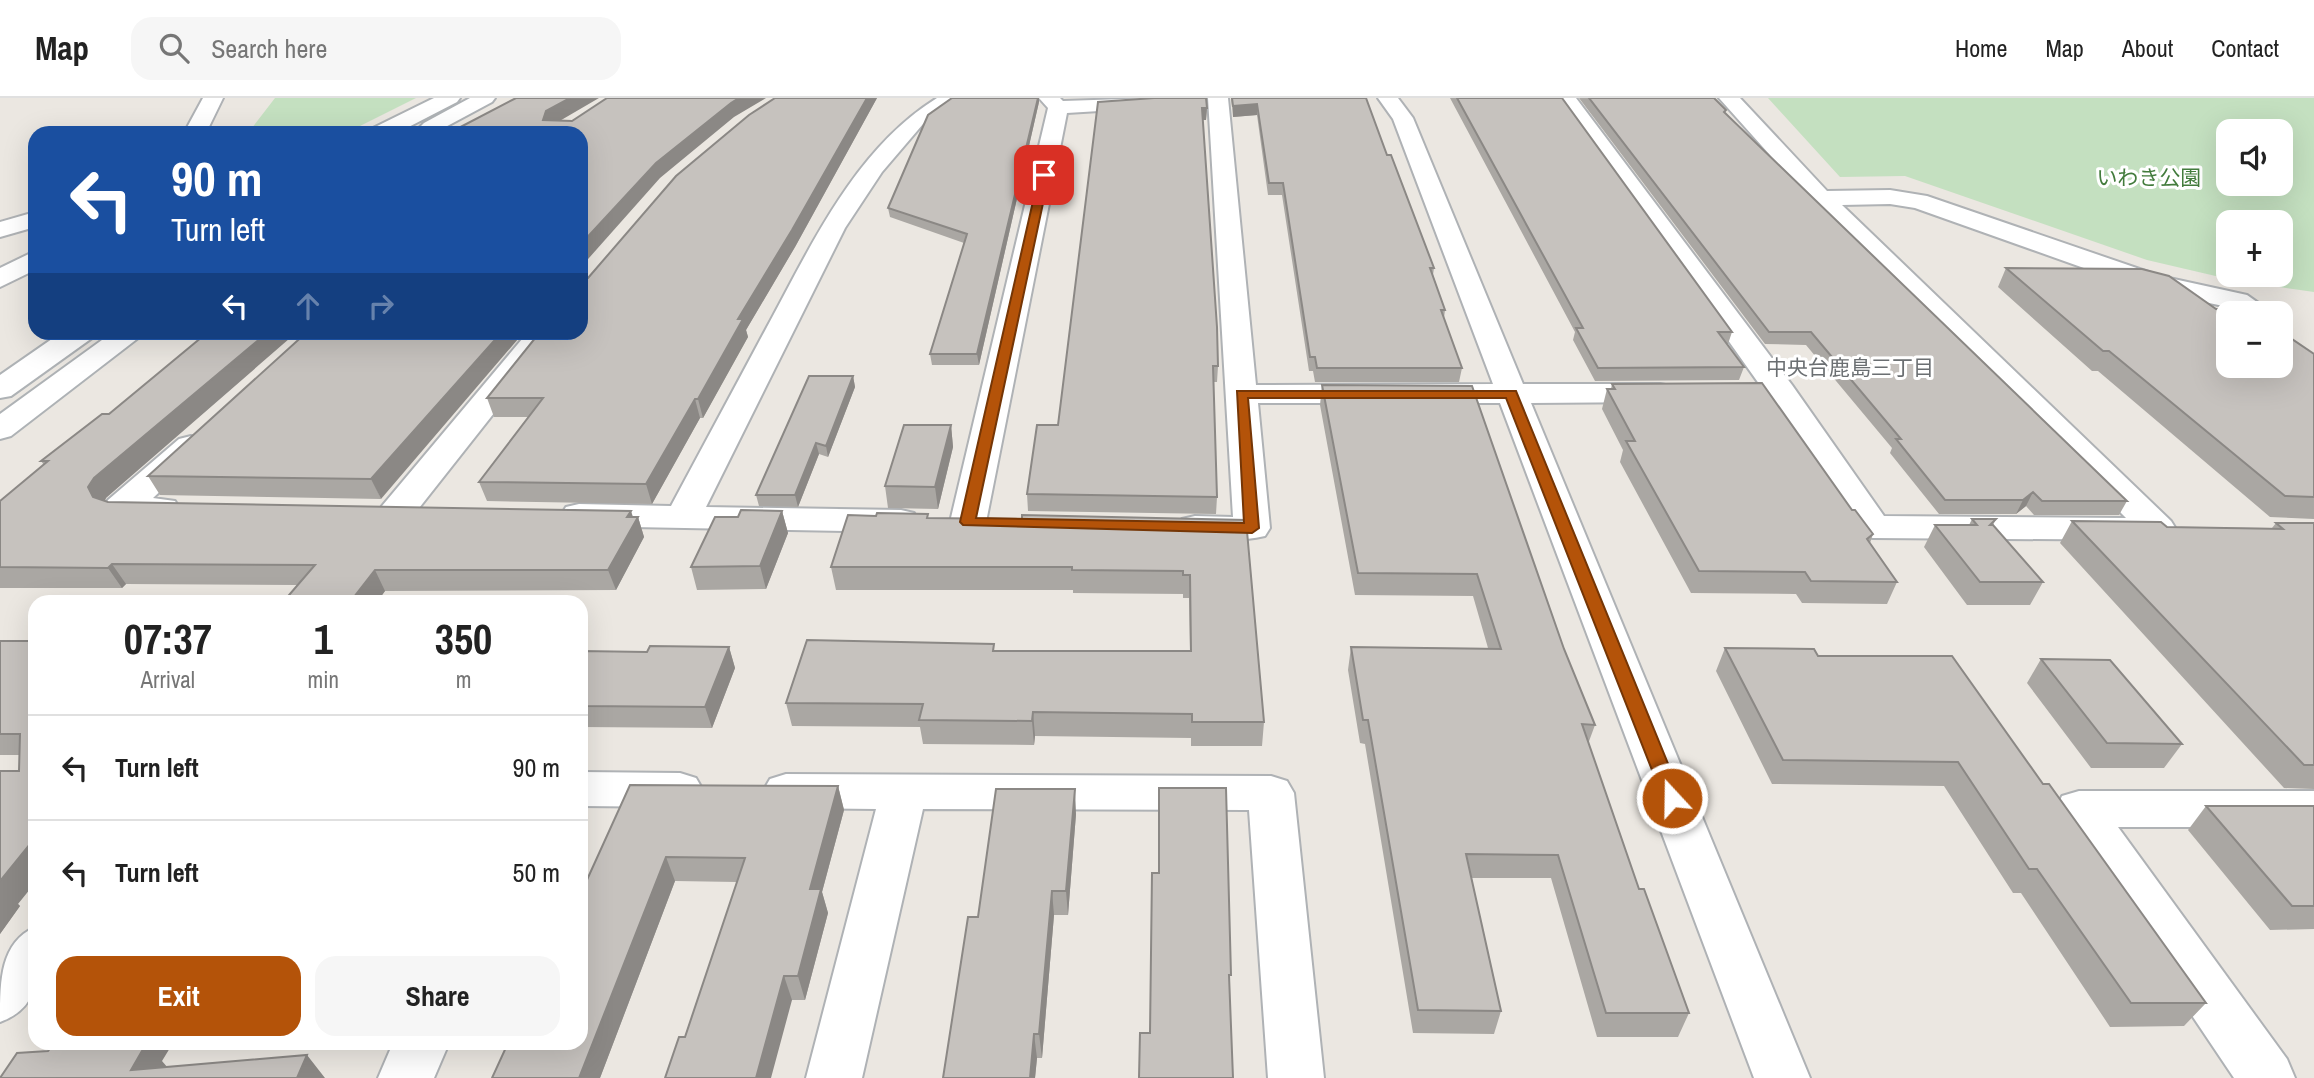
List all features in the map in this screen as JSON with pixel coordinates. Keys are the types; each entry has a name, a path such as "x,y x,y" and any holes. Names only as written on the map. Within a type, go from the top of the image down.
{"street":[{"path":"198,126 212,98"},
{"path":"395,126 450,98"},
{"path":"433,126 485,98"},
{"path":"683,516 833,228 873,168 916,120 951,98"},
{"path":"1171,526 1252,528 1216,98 1201,99"},
{"path":"1388,98 1403,118 1782,1078"},
{"path":"1566,98 1781,392 1873,527 2197,530"},
{"path":"1729,98 1821,198 2158,529"},
{"path":"546,515 958,522 1054,102 1162,101"},
{"path":"1821,198 1890,197 1919,201 2153,283 2238,301"},
{"path":"0,230 28,221"},
{"path":"0,279 28,263"},
{"path":"0,389 70,340"},
{"path":"0,429 121,340"},
{"path":"436,514 382,514 537,340"},
{"path":"1740,393 1781,392"},
{"path":"1241,394 1686,393"},
{"path":"189,509 121,508 214,425"},
{"path":"588,789 1271,793 1296,1078"},
{"path":"834,1078 904,792"},
{"path":"2267,1078 2079,809 2314,809"},
{"path":"0,998 28,959"},
{"path":"406,1078 418,1050"}],"green space":[{"path":"275,98 416,98 360,126 253,126"},
{"name":"いわき公園","path":"1768,98 2314,98 2314,292 2279,287 2293,287 2293,210 2216,210 2216,276 2147,260 1905,176 1840,177"}],"building":[{"path":"516,98 570,98 546,111 543,120 572,121 607,98 739,98 656,163 588,236 588,126 462,126"},
{"path":"775,98 867,98 738,319 743,319 698,399 695,399 646,484 479,482 543,398 487,398 534,340 588,340 588,278 676,176 749,115"},
{"path":"952,98 1038,98 977,354 930,354 967,234 888,208 928,115"},
{"path":"1206,98 1207,108 1202,108 1217,327 1218,366 1213,366 1217,497 1027,494 1037,425 1058,425 1098,102"},
{"path":"1232,98 1366,98 1434,268 1430,268 1445,310 1441,310 1462,368 1317,368 1315,357 1310,357 1283,183 1269,183 1257,104 1233,106"},
{"path":"1457,98 1562,98 1732,332 1718,332 1744,367 1598,368 1576,328 1583,328"},
{"path":"1589,98 1714,98 1726,110 1724,112 2127,501 2042,501 2033,492 2023,500 1945,500 1896,439 1901,439 1811,332 1769,332"},
{"path":"2006,268 2142,269 2169,276 2216,309 2216,378 2293,378 2293,340 2314,354 2314,497 2285,496 2109,351 2103,351"},
{"path":"198,340 258,340 94,478 88,487 93,497 108,502 631,511 627,517 638,517 608,570 375,570 355,595 289,595 315,565 112,564 108,568 0,567 0,501 48,461 41,461 102,414 109,414"},
{"path":"298,340 495,340 371,479 148,476"},
{"path":"809,376 853,376 826,446 816,443 795,495 756,495"},
{"path":"1762,383 1852,510 1855,510 1873,534 1867,539 1897,582 1811,581 1805,572 1699,571 1626,441 1635,441 1607,389 1615,389 1612,384"},
{"path":"1322,385 1472,386 1564,649 1595,725 1582,724 1639,889 1644,889 1689,1013 1606,1013 1558,855 1466,854 1501,1011 1418,1010 1368,720 1363,720 1351,647 1501,649 1477,574 1358,573"},
{"path":"904,425 951,425 935,487 885,486"},
{"path":"741,510 782,511 760,566 691,567 715,517 738,517"},
{"path":"877,513 928,514 927,518 1022,519 1022,515 1246,520 1264,722 1192,722 1192,714 1033,712 1032,721 919,720 923,704 786,703 807,640 994,644 993,651 1191,651 1190,575 1183,575 1183,571 1072,570 1072,567 831,567 848,515 876,516"},
{"path":"1972,519 1996,519 1990,525 1993,525 2043,582 1980,582 1935,525 1977,525"},
{"path":"2072,521 2161,522 2167,527 2283,529 2276,523 2314,523 2314,765 2304,765"},
{"path":"0,641 28,641 28,847 0,881 0,771 19,771 20,734 0,734"},
{"path":"650,646 729,647 705,707 588,706 588,651 647,652"},
{"path":"1725,648 1814,649 1818,656 1952,656 2043,784 2049,784 2206,1003 2131,1003 2037,869 2029,869 1958,762 1783,760"},
{"path":"2041,659 2110,660 2182,744 2107,743"},
{"path":"630,785 838,786 810,889 821,889 798,976 784,976 756,1078 665,1078 679,1037 685,1037 745,858 666,857 579,1078 492,1078 505,1050 588,1050 588,878"},
{"path":"1159,788 1226,788 1233,1078 1139,1078 1140,1033 1150,1033 1152,873 1159,873"},
{"path":"996,789 1075,789 1066,891 1052,891 1039,1034 1034,1034 1030,1078 943,1078 968,917 978,917"},
{"path":"2206,806 2314,806 2314,906 2292,906"},
{"path":"143,1050 131,1070 307,1055 297,1078 0,1078 17,1053"}],"district":[{"name":"中央台鹿島三丁目","path":"1850,367"}],"route":[{"path":"1044,175 968,522 1252,528 1241,394 1511,394 1672,798"}]}
